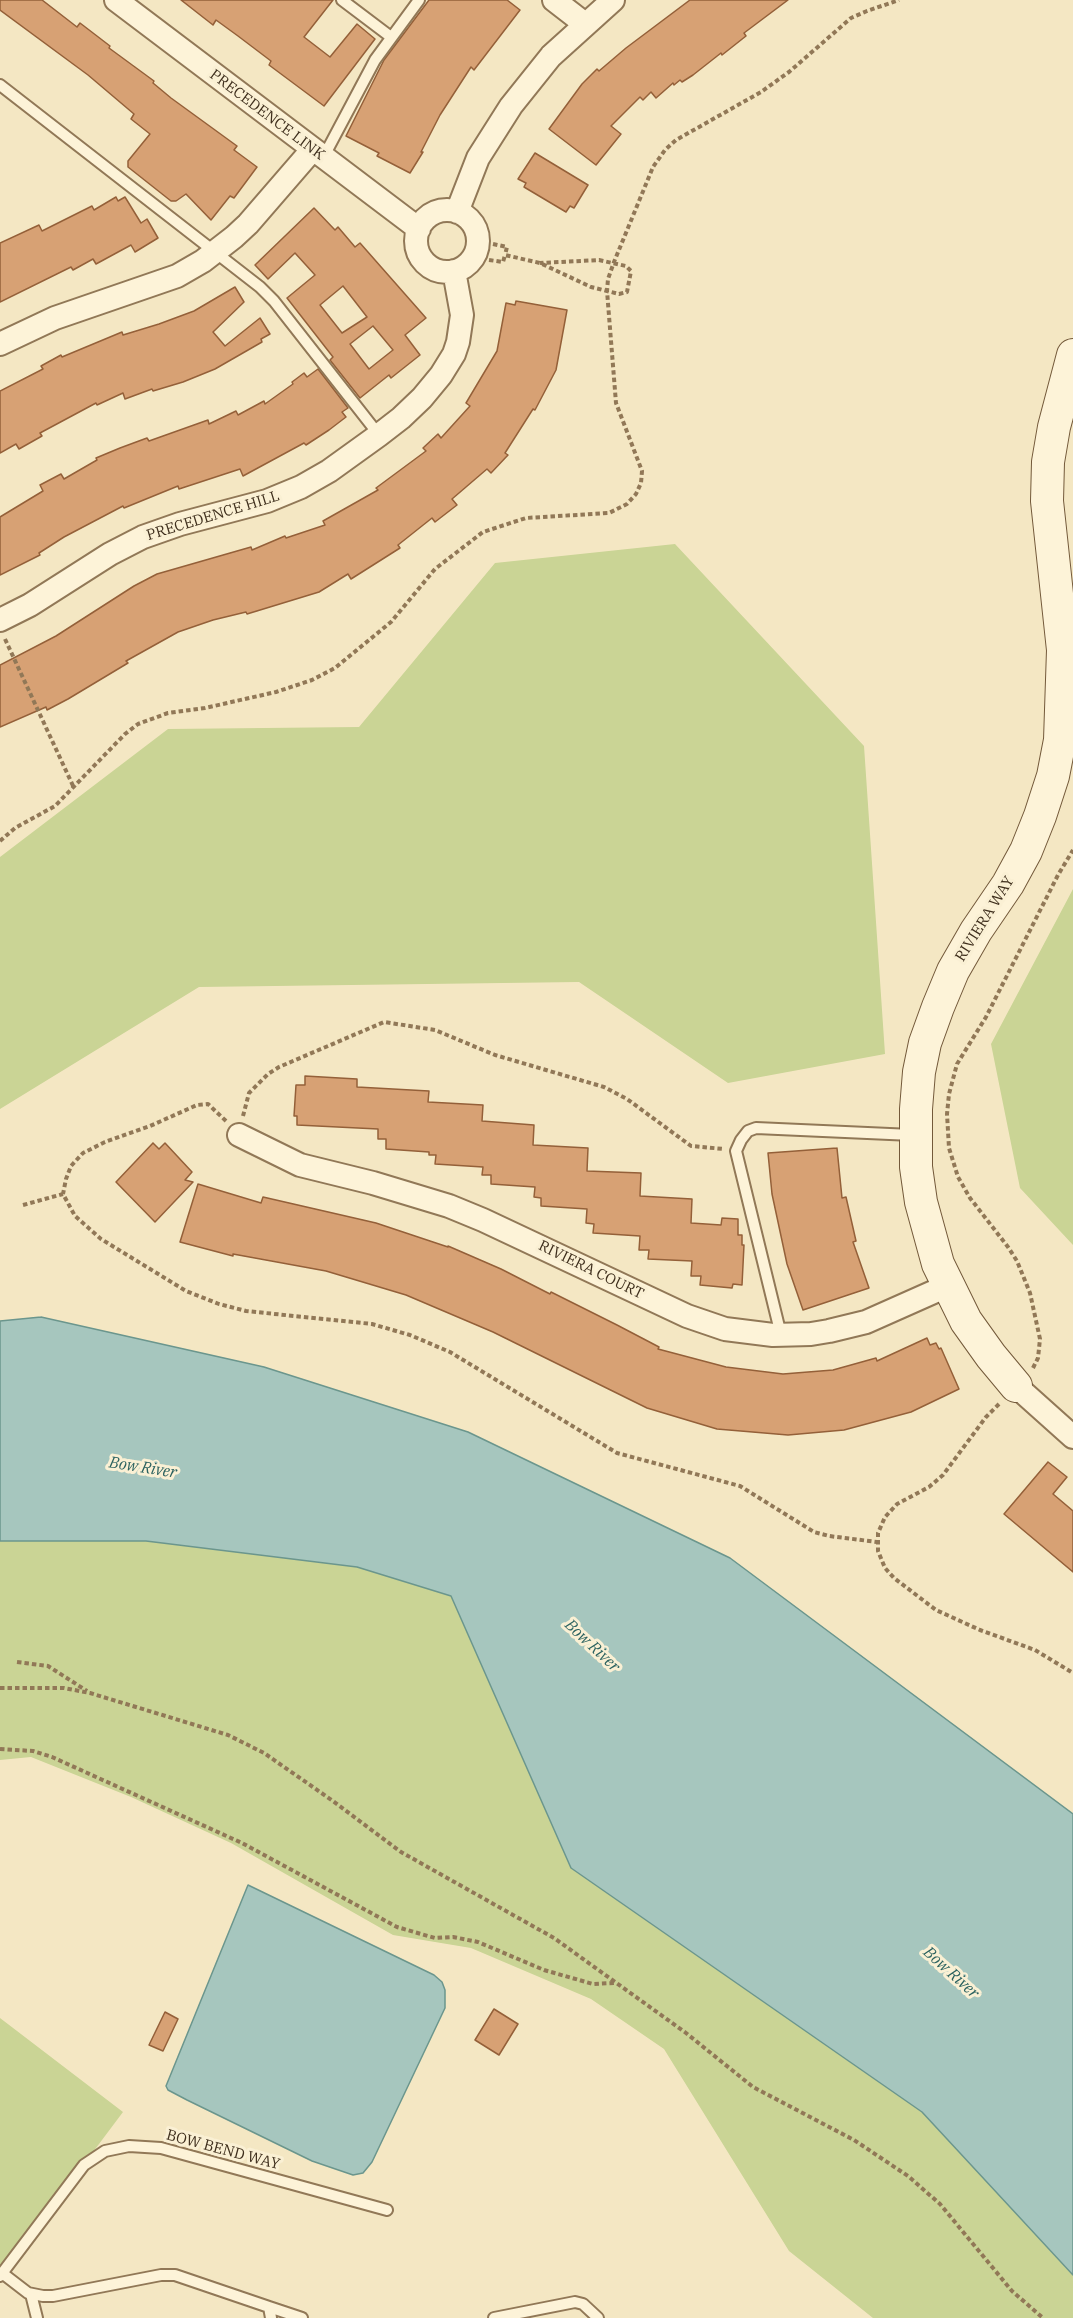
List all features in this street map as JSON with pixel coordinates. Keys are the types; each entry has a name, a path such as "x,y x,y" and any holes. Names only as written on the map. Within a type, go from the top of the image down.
{"street":[{"name":"PRECEDENCE LINK","path":"116,0 419,229"},
{"path":"554,0 585,24"},
{"path":"457,212 477,158 498,124 551,56 613,0"},
{"path":"0,344 64,314 177,276 216,252 248,224 317,154"},
{"path":"439,212 457,212 465,216 472,224 478,242 471,261 464,267 445,272 427,264 417,248 416,238 419,229 431,215 439,212"},
{"name":"PRECEDENCE HILL","path":"2,627 49,593 110,554 143,537 180,524 267,501 301,487 329,471 379,435 417,403 441,375 454,354 462,315 454,271"},
{"name":"RIVIERA WAY","path":"1073,355 1054,428 1048,462 1047,501 1063,650 1060,740 1044,806 1026,851 953,971 938,1007 925,1043 919,1072 915,1135 921,1202 930,1239 947,1286 972,1329 1015,1386 1073,1437"},
{"name":"RIVIERA COURT","path":"239,1135 290,1162 417,1196 483,1220 687,1316 725,1329 782,1335 811,1335 866,1322 947,1286"}],"lane":[{"path":"342,0 391,37"},
{"path":"317,154 375,60 419,0"},
{"path":"0,85 216,252 274,301 379,435"},
{"path":"782,1335 736,1151 748,1131 756,1128 915,1135"},
{"name":"BOW BEND WAY","path":"1,2274 84,2164 105,2151 129,2146 160,2148 387,2210"},
{"path":"1,2274 31,2294 53,2296 161,2275 175,2275 270,2312 302,2318"},
{"path":"31,2294 37,2318"},
{"path":"494,2318 574,2302 583,2304 598,2318"}],"path":[{"path":"0,841 15,828 55,806 125,734 145,721 168,713 205,708 276,692 312,680 335,668 391,622 435,569 483,532 526,518 609,513 627,504 639,489 642,471 631,448 616,403 607,291 608,279 645,182 665,150 690,130 761,92 789,72 851,18 899,0"},
{"path":"489,260 503,262 507,247 493,244"},
{"path":"505,255 540,262 599,260 626,266 631,271 627,292 619,294 591,287 540,262"},
{"path":"2,627 74,788"},
{"path":"1073,850 995,999 957,1064 947,1114 949,1148 958,1177 970,1198 1017,1261 1030,1293 1040,1339 1038,1358 943,1475 929,1487 905,1499 891,1510 881,1525 878,1542 881,1561 894,1578 936,1610 980,1630 1035,1650 1073,1673"},
{"path":"239,1135 249,1093 268,1074 318,1049 384,1022 435,1030 495,1055 604,1087 627,1099 691,1146 736,1151"},
{"path":"239,1135 215,1108 208,1104 197,1105 83,1153 71,1166 63,1194 75,1216 101,1239 186,1291 219,1304 246,1311 372,1324 410,1335 450,1352 617,1453 740,1486 814,1532 878,1542"},
{"path":"23,1205 63,1194"},
{"path":"17,1662 48,1666 90,1693"},
{"path":"0,1688 64,1688 90,1693 219,1732 264,1753 401,1852 554,1938 686,2033 753,2087 854,2140 908,2176 940,2204 1012,2291 1043,2318"},
{"path":"0,1749 33,1751 52,1757 242,1843 397,1928 435,1938 453,1937 478,1942 544,1970 593,1984 615,1983"}],"green space":[{"path":"675,544 864,746 885,1054 728,1083 579,982 199,987 0,1109 0,857 168,729 359,727 495,563"},
{"path":"1073,889 1073,1245 1020,1188 991,1044"},
{"path":"0,1541 146,1541 357,1567 451,1596 571,1868 922,2112 1073,2275 1073,2318 873,2318 789,2251 664,2049 591,1999 471,1948 393,1935 231,1843 131,1797 31,1757 0,1760"},
{"path":"0,2018 123,2112 0,2276"}],"water":[{"name":"Bow River","path":"41,1317 264,1367 468,1432 730,1558 1073,1814 1073,2275 922,2112 571,1868 451,1596 357,1567 146,1541 0,1541 0,1321"},
{"path":"248,1885 434,1975 442,1982 445,1990 445,2008 372,2162 363,2173 353,2175 312,2161 187,2100 168,2090 166,2086"}],"building":[{"path":"0,0 42,0 77,27 80,23 154,81 153,83 171,98 237,146 234,150 257,167 234,198 230,196 211,220 186,194 176,201 171,201 128,167 128,161 150,134 131,119 134,114 88,75 0,10"},
{"path":"181,0 333,0 304,37 330,57 357,24 375,39 324,106 269,65 271,61 238,36 216,20 213,25"},
{"path":"429,0 507,0 520,10 474,70 471,67 440,115 421,152 423,152 410,173 346,136 384,60"},
{"path":"690,0 788,0 744,33 746,36 722,55 721,53 693,75 682,82 680,80 674,85 673,83 656,98 651,92 643,100 640,97 611,126 621,134 596,165 549,129 582,84 597,69 599,71"},
{"path":"535,153 588,185 574,208 570,206 566,212 524,187 526,183 518,179"},
{"path":"116,197 118,201 125,197 141,223 147,219 158,238 135,252 131,245 96,264 93,259 73,270 71,267 0,302 0,243 39,225 42,231 92,206 94,210"},
{"path":"314,208 335,230 338,227 355,247 360,243 426,318 405,335 420,355 391,378 389,375 360,398 330,360 333,357 287,298 315,275 295,253 268,279 255,265","holes":["343,286 367,317 342,333 320,305","373,326 393,350 369,369 350,344"]},
{"path":"235,287 244,302 213,332 225,346 260,318 270,334 261,339 262,342 215,369 183,382 153,391 152,389 125,399 123,393 97,405 96,403 40,433 42,436 19,449 16,444 0,453 0,391 43,369 41,366 61,355 62,357 122,332 123,335 194,311"},
{"path":"516,301 567,310 556,370 535,410 533,409 505,453 508,455 491,473 487,469 452,499 457,505 435,522 432,518 398,545 400,548 351,579 348,574 319,592 247,614 246,612 213,620 178,632 126,661 128,663 68,699 47,710 46,707 0,727 0,665 56,636 134,586 157,574 251,547 252,550 285,536 286,538 325,525 323,521 378,490 376,488 426,451 423,448 438,434 441,438 470,406 466,403 497,351 506,303 515,305"},
{"path":"318,369 348,408 342,412 346,417 306,445 304,443 243,476 240,469 179,489 178,486 124,508 123,506 64,537 39,553 40,555 0,575 0,517 43,491 40,485 61,474 64,479 97,460 96,458 147,438 149,441 208,420 209,424 236,411 238,415 264,401 265,404 304,373 307,377"},
{"path":"305,1076 357,1079 357,1087 429,1091 428,1102 483,1105 482,1121 534,1125 533,1145 588,1148 587,1171 641,1173 640,1196 692,1199 691,1223 721,1225 722,1218 738,1219 738,1235 742,1235 742,1245 744,1245 742,1285 733,1284 732,1288 700,1285 701,1276 691,1276 692,1261 648,1259 649,1250 639,1250 640,1236 593,1233 594,1224 586,1223 587,1209 541,1206 541,1198 534,1197 535,1187 491,1184 491,1175 482,1175 483,1167 435,1164 436,1155 429,1155 429,1152 386,1149 386,1139 378,1139 378,1129 297,1125 297,1116 294,1116 296,1085 305,1085"},
{"path":"153,1143 159,1149 165,1143 192,1172 185,1180 193,1182 155,1222 116,1182"},
{"path":"837,1148 842,1198 846,1197 856,1241 853,1242 869,1288 803,1310 787,1264 772,1194 768,1153"},
{"path":"198,1184 261,1203 263,1197 376,1223 448,1246 550,1294 551,1292 659,1347 658,1349 726,1367 783,1374 833,1370 876,1358 877,1361 927,1338 930,1345 936,1343 939,1349 941,1348 959,1389 911,1412 844,1430 788,1435 717,1429 647,1408 493,1332 406,1295 326,1271 233,1254 233,1256 180,1242"},
{"path":"1048,1462 1067,1477 1053,1494 1073,1511 1073,1572 1004,1514"},
{"path":"494,2009 518,2024 499,2055 475,2040"},
{"path":"165,2012 178,2019 163,2051 149,2045"}]}
